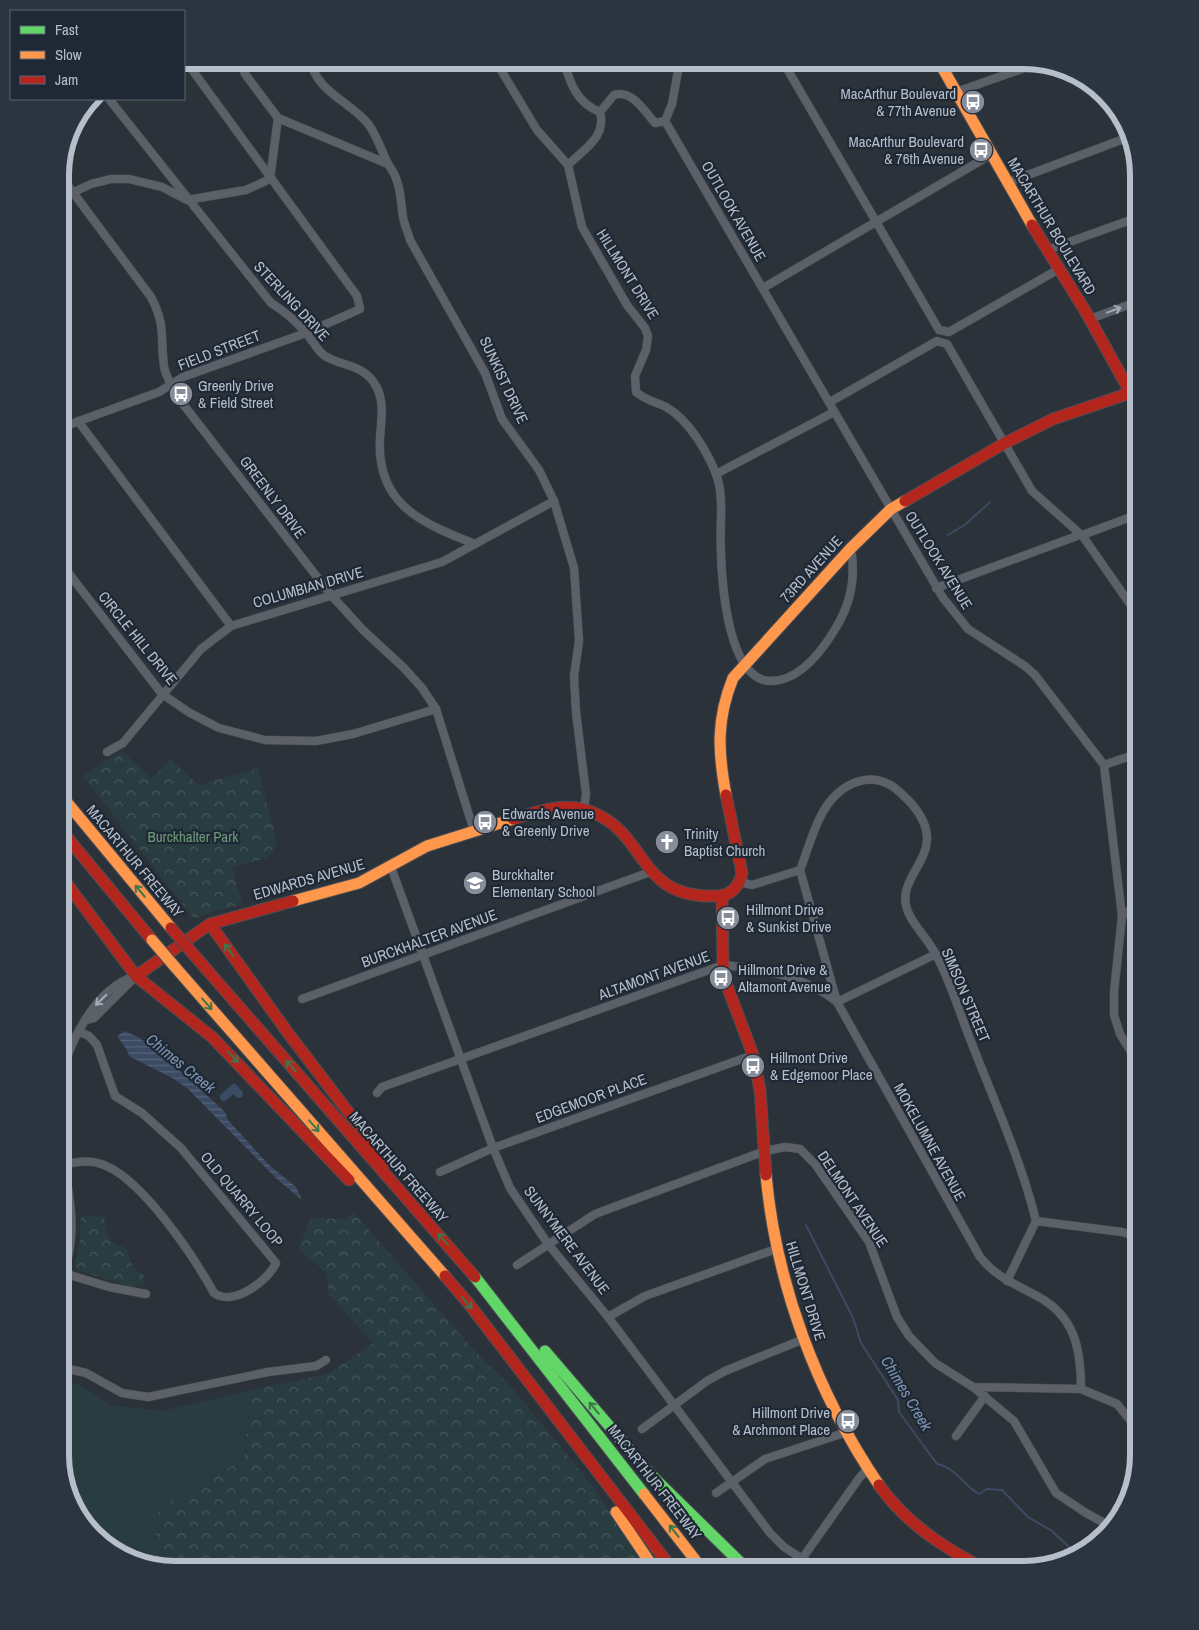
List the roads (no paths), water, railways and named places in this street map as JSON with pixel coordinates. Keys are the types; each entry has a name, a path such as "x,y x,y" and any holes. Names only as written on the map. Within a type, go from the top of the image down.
{"main road":[{"name":"MACARTHUR BOULEVARD","path":"943,69 1047,250 1130,383"},
{"name":"73RD AVENUE","path":"740,882 742,868 721,772 719,724 726,690 733,678 851,548 891,509 1005,443 1053,419 1101,401 1130,395"},
{"name":"MACARTHUR FREEWAY","path":"69,805 194,955 486,1290 696,1561"},
{"name":"EDWARDS AVENUE","path":"136,976 210,924 359,883 391,867 409,854 427,846 548,808 564,806 584,808"},
{"path":"584,808 606,820 618,830 650,872 661,882 689,896 704,898 722,896 736,888 740,882"},
{"path":"69,840 175,967 436,1265 498,1341 592,1467 666,1561"},
{"path":"69,887 136,976 196,1023 227,1051 326,1157 436,1265"},
{"name":"HILLMONT DRIVE","path":"722,896 723,965 731,1000 753,1055 760,1090 776,1249 804,1340 847,1432 868,1470 900,1511 926,1534 947,1549 969,1561"},
{"path":"210,924 288,1032 378,1151 392,1182"},
{"path":"486,1290 556,1363 652,1476 739,1561"},
{"path":"592,1467 605,1496 650,1561"}],"street":[{"path":"192,69 270,179"},
{"path":"243,69 278,118 388,164"},
{"name":"SUNKIST DRIVE","path":"315,69 330,93 369,125 400,186 403,219 410,240 486,373 502,419 539,470 554,501 574,568 580,641 574,676 576,712 586,794 584,808"},
{"name":"HILLMONT DRIVE","path":"501,69 538,130 568,165 582,227 627,305 645,328 648,336 646,350 635,376 636,392 649,401 667,408 682,420 700,444 716,474 719,486 721,551 726,602 736,651 744,666"},
{"path":"566,69 572,87 582,102 600,112"},
{"path":"568,165 595,141 601,130 600,112 614,95 624,94 631,96 655,123 665,121 672,104 678,69"},
{"path":"787,69 1032,491 1081,535 1130,604"},
{"path":"956,92 1020,69"},
{"name":"STERLING DRIVE","path":"111,100 187,200 271,303 286,313 306,332 323,355 359,368 369,376 382,402 380,464 385,482 395,500 428,524 475,544"},
{"path":"270,179 278,118"},
{"name":"OUTLOOK AVENUE","path":"665,121 830,402 936,588 968,629 1025,666 1035,675 1104,765"},
{"path":"1009,182 1124,139"},
{"path":"763,288 992,154"},
{"path":"74,192 105,181 129,179 162,187 187,200 246,190 270,179"},
{"name":"FIELD STREET","path":"69,424 159,392 183,377 306,332 360,309 357,296 270,179"},
{"name":"GREENLY DRIVE","path":"69,186 151,297 160,313 163,328 164,366 176,395 331,595 404,668 422,688 436,709 474,831"},
{"path":"1047,250 1130,220"},
{"path":"830,402 1059,269"},
{"path":"1090,319 1130,304"},
{"path":"716,474 834,412"},
{"path":"78,421 231,626"},
{"name":"COLUMBIAN DRIVE","path":"107,752 123,743 201,648 231,626 442,562 554,501"},
{"path":"936,588 1130,517"},
{"path":"744,666 766,681 775,681 786,678 811,661 834,632 851,598 853,579 851,548"},
{"name":"CIRCLE HILL DRIVE","path":"69,574 162,694 190,713 219,728 248,736 282,741 335,738 436,709"},
{"path":"1130,755 1104,765 1122,916 1114,992 1114,1015 1120,1034 1130,1051"},
{"name":"SIMSON STREET","path":"800,870 825,809 840,792 857,782 875,780 887,783 899,790 913,806 928,832 926,849 909,881 906,906 910,916 936,954 1016,1153 1036,1222"},
{"name":"SUNNYMERE AVENUE","path":"391,867 493,1148 510,1188 548,1244 608,1317 777,1540 805,1561"},
{"path":"740,882 752,884 800,870"},
{"name":"MOKELUMNE AVENUE","path":"800,870 837,1002 972,1245 987,1266 1007,1281 1051,1305 1072,1330 1081,1359 1081,1389"},
{"name":"BURCKHALTER AVENUE","path":"302,999 650,872"},
{"path":"1122,916 1130,910"},
{"path":"837,1002 936,954"},
{"name":"ALTAMONT AVENUE","path":"378,1093 382,1087 723,965 777,973 817,988 837,1002"},
{"path":"69,1056 86,1020 94,1018 136,976"},
{"name":"OLD QUARRY LOOP","path":"69,1163 99,1163 132,1185 154,1207 196,1262 214,1293 220,1297 228,1298 254,1288 272,1272 276,1263 272,1256 242,1224 181,1148 142,1113 115,1096 97,1045 89,1036 80,1032"},
{"name":"EDGEMOOR PLACE","path":"440,1172 493,1148 753,1055"},
{"name":"DELMONT AVENUE","path":"517,1265 595,1214 765,1151 793,1147 806,1154 869,1242 897,1317 909,1336 935,1364 973,1387 1014,1421 1056,1493 1105,1523"},
{"path":"69,1193 71,1226 69,1236"},
{"path":"1007,1281 1036,1222 1130,1234"},
{"path":"608,1317 645,1296 776,1249"},
{"path":"69,1276 138,1294 146,1294"},
{"path":"642,1429 706,1381 725,1370 804,1340"},
{"path":"69,1369 86,1373 122,1393 148,1398 268,1372 316,1366 326,1360"},
{"path":"973,1387 1081,1389 1117,1404 1130,1420"},
{"path":"956,1436 985,1396"},
{"path":"716,1493 765,1459 847,1432"},
{"path":"802,1559 860,1477 868,1470"}],"water":[{"path":"125,1031 140,1038 226,1113 227,1119 269,1165 296,1187 302,1200 277,1179 188,1089 174,1079 129,1056 117,1036"}],"waterway":[{"path":"948,535 966,524 990,502"},
{"name":"Chimes Creek","path":"224,1097 234,1088 239,1094"},
{"name":"Chimes Creek","path":"806,1225 853,1318 861,1343 898,1400 899,1412 937,1464 954,1472 979,1494 987,1489 1002,1490 1028,1517 1052,1531 1073,1549"},
{"path":"69,1294 71,1290"}],"place":[{"name":"MacArthur Boulevard & 77th Avenue","path":"973,102"},
{"name":"MacArthur Boulevard & 76th Avenue","path":"981,150"},
{"name":"Greenly Drive & Field Street","path":"181,394"},
{"name":"Edwards Avenue & Greenly Drive","path":"485,822"},
{"name":"Trinity Baptist Church","path":"667,842"},
{"name":"Burckhalter Elementary School","path":"475,883"},
{"name":"Hillmont Drive & Sunkist Drive","path":"728,918"},
{"name":"Hillmont Drive & Altamont Avenue","path":"721,978"},
{"name":"Hillmont Drive & Edgemoor Place","path":"753,1066"},
{"name":"Hillmont Drive & Archmont Place","path":"848,1421"}],"park label":[{"name":"Burckhalter Park","path":"193,836"}]}
